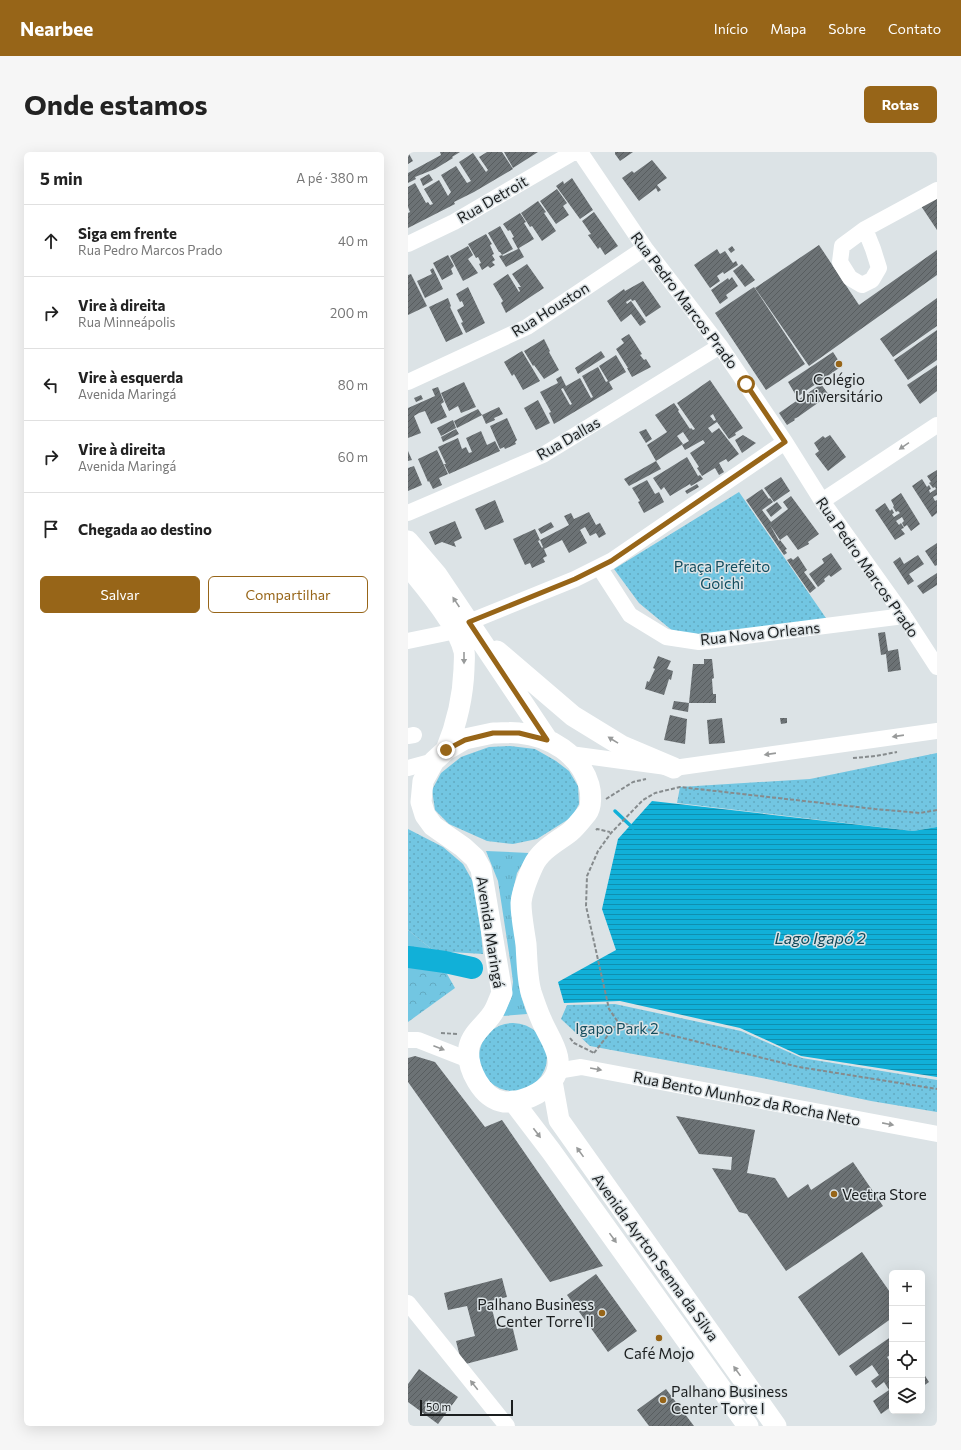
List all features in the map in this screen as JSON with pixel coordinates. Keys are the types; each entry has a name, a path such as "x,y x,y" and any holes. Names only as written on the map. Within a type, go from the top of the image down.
{"main road":[{"name":"Avenida Maringá","path":"408,541 437,575 467,629 547,740"},
{"name":"Avenida Maringá","path":"408,566 425,586 467,629"},
{"name":"Avenida Maringá","path":"467,629 464,651 464,689 456,723 440,756 423,781 421,802 425,815 433,826 463,847 475,858 481,869 502,993 494,1012 474,1034 469,1047 469,1060"},
{"path":"467,629 573,716 622,746 674,768"},
{"name":"Avenida Maringá","path":"440,756 465,740 493,733 519,733 547,740 570,754 586,773 591,791 589,811 570,831 551,844 534,864 521,902 530,990 541,1020 561,1039 554,1076"},
{"path":"469,1060 472,1074 480,1086 491,1096 502,1102 529,1098 541,1091 554,1076"},
{"name":"Avenida Ayrton Senna da Silva","path":"554,1076 559,1120 776,1426"},
{"name":"Avenida Ayrton Senna da Silva","path":"513,1101 748,1426"}],"street":[{"name":"Rua Detroit","path":"408,244 454,222 574,152"},
{"name":"Rua Pedro Marcos Prado","path":"580,152 645,248 720,346 785,442 822,501 904,616 937,667"},
{"path":"865,229 937,190"},
{"name":"Rua Houston","path":"408,382 527,327 645,248"},
{"name":"Rua Dallas","path":"408,513 543,455 720,346"},
{"path":"822,501 937,425"},
{"path":"408,641 467,629 611,561 785,442"},
{"name":"Rua Nova Orleans","path":"599,567 630,616 666,636 700,642 904,616"},
{"path":"570,754 674,768 937,731"},
{"path":"408,768 440,756"},
{"path":"408,1040 418,1040 469,1060"},
{"name":"Rua Bento Munhoz da Rocha Neto","path":"554,1076 581,1067 937,1134"},
{"path":"408,1302 501,1424"}],"path":[{"path":"589,811 633,782 648,779"},
{"path":"937,810 920,813 875,809 680,787 655,793 643,800 618,825 598,852 587,876 586,906 609,1009 618,1022 799,1067 937,1089"},
{"path":"592,834 597,829 611,833"},
{"path":"593,1057 594,1053 618,1022"},
{"path":"561,1039 574,1043 594,1053"}],"green space":[{"name":"Praça Prefeito Goichi","path":"739,492 828,621 702,638 674,632 639,603 614,569"},
{"path":"510,746 535,749 556,761 569,771 578,786 579,804 572,817 537,839 513,844 487,841 449,824 435,810 432,790 441,773 461,757 489,747"},
{"path":"937,753 937,827 913,831 677,803 680,787 810,779"},
{"path":"408,829 443,847 463,864 477,889 483,954 434,951 408,930"},
{"path":"486,851 529,853 517,873 511,899 521,996 527,1014 503,1016 511,998 513,982 498,881"},
{"path":"408,930 434,951 455,988 408,1022"},
{"name":"Igapo Park 2","path":"615,1004 741,1031 802,1058 937,1080 937,1112 871,1101 757,1077 590,1046 561,1019 567,1005"},
{"path":"513,1023 526,1026 537,1033 544,1044 547,1057 544,1070 537,1081 526,1088 513,1091 500,1088 489,1081 482,1070 479,1057 482,1044 489,1033 500,1026"}],"water":[{"name":"Lago Igapó 2","path":"652,801 913,831 937,827 937,1077 801,1056 740,1028 620,1001 564,1003 558,982 616,950 602,909 618,839"}],"building":[{"path":"408,152 413,161 408,164"},
{"path":"440,152 460,152 435,169 415,177 416,179 408,183 408,173 441,155"},
{"path":"487,152 502,152 513,169 454,202 455,204 408,228 408,213 410,212 408,207 408,187 415,183 426,203 428,202 430,205 433,204 424,189 439,180 448,196 451,192 441,175 456,166 467,183 471,181 459,162 473,153 486,172 488,170 479,157"},
{"path":"504,152 538,152 513,168"},
{"path":"615,152 633,152 620,161"},
{"path":"652,160 667,178 657,185 661,190 658,192 656,188 639,201 622,178 632,171 634,173"},
{"path":"429,174 433,180 423,186 420,179"},
{"path":"572,178 593,210 580,219 556,186 563,181 564,184"},
{"path":"557,189 567,203 563,206 569,215 556,224 540,201"},
{"path":"937,195 937,230 921,206"},
{"path":"538,201 546,212 544,213 556,231 542,241 521,213"},
{"path":"594,212 618,246 605,255 600,247 598,249 588,235 591,234 582,221"},
{"path":"520,213 526,222 524,223 534,239 519,248 524,257 506,267 499,256 503,256 518,249 512,238 514,237 510,230 508,231 503,224"},
{"path":"500,226 513,249 502,255 488,233"},
{"path":"486,234 492,244 490,245 494,254 492,255 495,260 492,262 495,265 490,268 488,266 482,270 478,257 476,258 468,244"},
{"path":"819,245 859,305 937,250 937,275 809,366 755,288"},
{"path":"468,246 473,255 468,259 478,273 463,281 450,256"},
{"path":"732,246 735,250 731,253 728,249"},
{"path":"717,249 720,254 725,251 733,263 736,261 738,265 724,274 723,272 717,276 720,281 710,288 694,265"},
{"path":"448,255 454,266 451,269 453,274 442,280 433,263"},
{"path":"527,264 544,288 506,313 501,303 503,301 493,284 508,274 519,292 518,287 521,287 512,274"},
{"path":"742,264 755,280 745,287 733,271"},
{"path":"433,268 443,289 425,298 417,281 432,274 430,270"},
{"path":"411,274 427,306 408,315 408,275"},
{"path":"732,277 738,286 726,295 728,298 720,304 711,290 728,278 729,280"},
{"path":"643,281 661,307 646,317 635,300 632,301 631,299 626,302 627,304 631,301 646,322 640,326 631,314 621,322 607,301 624,289 625,291"},
{"path":"468,287 485,323 466,333 461,323 463,322 457,310 464,306 456,294"},
{"path":"754,287 805,364 766,390 715,313"},
{"path":"448,298 450,307 463,334 446,342 429,307"},
{"path":"937,298 937,326 893,357 880,339"},
{"path":"937,330 937,360 908,380 894,360"},
{"path":"629,334 642,354 640,355 644,360 646,359 651,367 632,377 616,349 624,343 621,339"},
{"path":"544,339 559,370 544,379 534,365 533,366 524,351"},
{"path":"522,351 540,381 523,390 514,374 512,376 504,362"},
{"path":"601,351 605,357 578,374 575,368"},
{"path":"833,352 842,366 797,397 788,382"},
{"path":"616,355 626,372 609,382 613,389 554,424 549,413 551,412 540,392 558,383 556,379 561,376 566,386 580,378 591,398 593,397 582,376 598,367 606,382 608,381 599,366","holes":["563,388 572,404 570,405 561,389"]},
{"path":"937,365 937,391 920,404 907,385"},
{"path":"710,380 743,428 729,439 717,422 708,428 712,433 719,428 739,454 728,462 726,459 719,463 724,472 719,475 715,468 702,476 697,468 699,467 690,453 705,443 703,440 685,450 682,445 689,441 683,432 677,436 683,444 656,461 647,445 667,432 655,415 674,403 690,429 695,429 677,403","holes":["713,414 716,420 714,421 710,416"]},
{"path":"464,382 476,407 461,413 458,406 449,411 441,393"},
{"path":"821,384 829,395 787,425 779,413"},
{"path":"438,387 444,402 441,404 447,417 431,424 425,411 419,413 414,416 421,433 408,438 408,408 435,396 432,389"},
{"path":"421,395 423,399 416,402 414,398"},
{"path":"538,400 550,423 536,430 524,408"},
{"path":"499,407 503,414 486,424 482,415"},
{"path":"478,409 482,415 457,428 454,421"},
{"path":"507,418 517,440 515,442 516,444 505,449 504,447 500,449 490,426"},
{"path":"453,420 456,428 441,436 437,428"},
{"path":"456,429 459,434 443,442 441,437"},
{"path":"646,429 652,439 646,443 639,432"},
{"path":"481,431 487,445 495,441 500,451 449,474 438,447 458,438 462,449 466,447 469,453 472,452 466,438"},
{"path":"743,435 756,443 742,453 735,440"},
{"path":"830,435 846,457 828,471 815,454 819,451 814,443 823,436 825,438"},
{"path":"437,450 448,474 439,478 442,485 433,489 429,481 428,482 418,459"},
{"path":"408,451 412,460 408,461"},
{"path":"687,457 698,476 700,475 703,479 691,486 690,484 670,496 664,487 661,490 653,478"},
{"path":"656,461 661,469 629,486 624,479"},
{"path":"414,466 422,485 408,491 408,468"},
{"path":"937,470 937,495 933,497 935,501 937,500 937,513 932,517 912,486 922,479 927,487 929,485 931,489 929,490 930,493 936,489 929,483 931,482 927,476"},
{"path":"781,477 790,491 774,502 764,488"},
{"path":"647,480 655,494 659,492 664,502 644,513 638,502 640,501 632,488"},
{"path":"697,484 699,487 687,494 685,491"},
{"path":"762,489 773,502 762,510 771,522 788,509 783,502 791,496 819,534 808,542 809,544 798,550 787,535 780,540 787,549 785,550 787,553 784,555 746,500","holes":["770,525 780,540 779,541"]},
{"path":"901,493 920,524 911,531 907,525 904,527 902,517 896,521 899,525 901,523 904,528 901,529 905,534 895,540 875,510 885,503 890,511 892,509 894,513 892,514 894,517 900,513 898,511 896,512 891,500"},
{"path":"495,500 504,522 485,530 475,509"},
{"path":"777,502 782,508 771,517 766,510"},
{"path":"589,512 596,525 600,523 606,534 599,538 596,533 590,536 585,527 580,530 587,543 569,553 562,540 544,549 547,556 543,558 545,562 532,568 530,563 525,565 513,539 535,529 540,540 569,525 564,516 571,513 574,519","holes":["540,540 543,547 542,548 538,541"]},
{"path":"455,521 462,538 454,542 456,547 442,542 435,545 429,532"},
{"path":"551,522 554,527 541,534 538,529"},
{"path":"937,543 937,565 935,566 925,551"},
{"path":"831,553 842,569 831,577 829,575 818,587 809,574 824,563 822,559"},
{"path":"918,555 924,564 909,574 914,581 908,585 893,562 900,557 904,564"},
{"path":"798,556 807,570 804,572 816,588 810,593 787,560 791,558 793,560"},
{"path":"937,573 937,585 923,594 917,586"},
{"path":"885,632 888,651 898,649 901,670 888,672 886,654 881,655 878,633"},
{"path":"658,656 671,661 667,669 673,671 671,680 669,679 664,695 645,689 647,681 649,682 655,669 653,668"},
{"path":"704,659 712,659 714,678 712,679 713,694 716,694 716,703 689,703 693,664 704,664"},
{"path":"674,701 689,703 688,712 672,709"},
{"path":"670,715 687,719 685,744 664,740"},
{"path":"722,718 725,743 709,744 707,720"},
{"path":"780,718 787,718 787,723 781,724"},
{"path":"415,1056 435,1062 485,1127 502,1120 603,1266 550,1282 408,1082 408,1058"},
{"name":"Vectra Store","path":"676,1116 755,1130 747,1173 775,1178 788,1198 808,1184 811,1190 853,1162 883,1206 786,1271 747,1214 739,1212 712,1168 731,1170 732,1157 699,1154"},
{"path":"862,1252 889,1291 889,1320 839,1356 798,1297"},
{"name":"Palhano Business Center Torre II","path":"596,1274 637,1331 608,1352 567,1295"},
{"path":"502,1278 507,1297 490,1301 497,1329 512,1325 518,1350 462,1365 456,1341 475,1336 467,1306 448,1310 444,1293"},
{"path":"889,1338 889,1356 887,1357 889,1360 889,1390 884,1382 876,1388 871,1381 879,1375 872,1365 856,1376 849,1366"},
{"path":"419,1369 458,1397 438,1424 408,1402 408,1384"},
{"path":"925,1376 929,1382 925,1385"},
{"name":"Palhano Business Center Torre I","path":"666,1389 694,1426 649,1426 637,1410"},
{"path":"889,1390 889,1408 881,1414 873,1401"}],"waterway":[{"path":"615,811 633,828"},
{"path":"408,957 445,962 472,968"}],"place":[{"name":"Colégio Universitário","path":"839,364"},
{"name":"Vectra Store","path":"834,1194"},
{"name":"Palhano Business Center Torre II","path":"602,1313"},
{"name":"Café Mojo","path":"659,1338"},
{"name":"Palhano Business Center Torre I","path":"663,1400"}],"route":[{"path":"446,750 465,740 493,733 519,733 547,740 469,622 575,579 611,561 785,442 746,384"}]}
